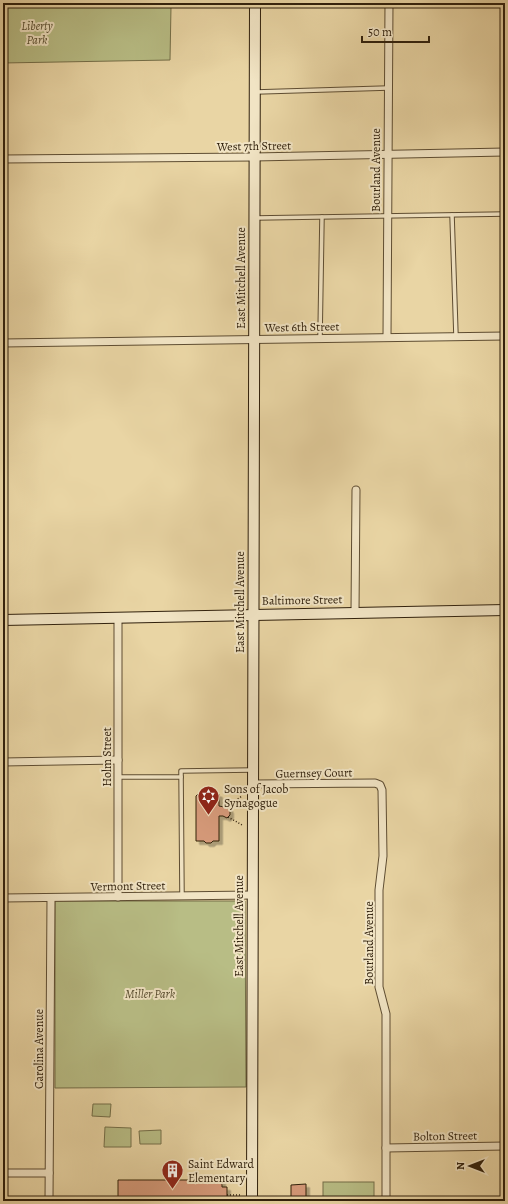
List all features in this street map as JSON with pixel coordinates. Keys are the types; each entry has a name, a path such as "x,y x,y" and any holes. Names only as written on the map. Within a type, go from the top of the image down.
{"street":[{"name":"East Mitchell Avenue","path":"252,1201 255,3"},
{"name":"Bourland Avenue","path":"387,337 389,3"},
{"name":"West 7th Street","path":"3,159 254,157 505,152"},
{"name":"West 6th Street","path":"3,343 505,336"},
{"path":"355,613 356,490"},
{"name":"Baltimore Street","path":"3,620 505,610"},
{"name":"Holm Street","path":"118,618 118,897"},
{"path":"3,762 118,760"},
{"name":"Bourland Avenue","path":"375,783 380,785 382,790 383,856 379,890 379,986 386,1014 386,1201"},
{"name":"Guernsey Court","path":"253,784 375,783"},
{"name":"Vermont Street","path":"3,898 252,895"},
{"name":"Carolina Avenue","path":"49,1201 51,898"},
{"name":"Bolton Street","path":"386,1148 505,1146"},
{"path":"3,1173 49,1173"}],"lane":[{"path":"255,92 388,88"},
{"path":"254,218 505,214"},
{"path":"452,215 456,336"},
{"path":"320,338 322,217"},
{"path":"182,896 181,771 253,770"},
{"path":"118,777 181,777"},
{"path":"252,1201 272,1201"}],"path":[{"path":"228,806 242,796"},
{"path":"228,817 242,825"},
{"path":"227,1194 241,1194"}],"green space":[{"name":"Liberty Park","path":"3,3 246,3 246,7 171,7 170,60 3,63"},
{"name":"Miller Park","path":"55,901 245,901 246,1087 55,1088"},
{"path":"93,1104 111,1104 110,1117 92,1116"},
{"path":"105,1127 131,1128 131,1147 104,1147"},
{"path":"161,1130 161,1144 140,1144 139,1131"},
{"path":"323,1182 374,1182 374,1201 323,1201"}],"building":[{"name":"Sons of Jacob Synagogue","path":"210,791 219,794 219,806 228,806 230,815 227,818 219,816 219,841 206,843 204,841 196,841 196,796 198,794"},
{"name":"Saint Edward Elementary","path":"118,1180 222,1180 222,1187 227,1187 227,1201 118,1201"},
{"path":"306,1184 306,1197 291,1197 291,1185"}],"place":[{"name":"Sons of Jacob Synagogue","path":"208,816"},
{"name":"Saint Edward Elementary","path":"173,1190"}]}
